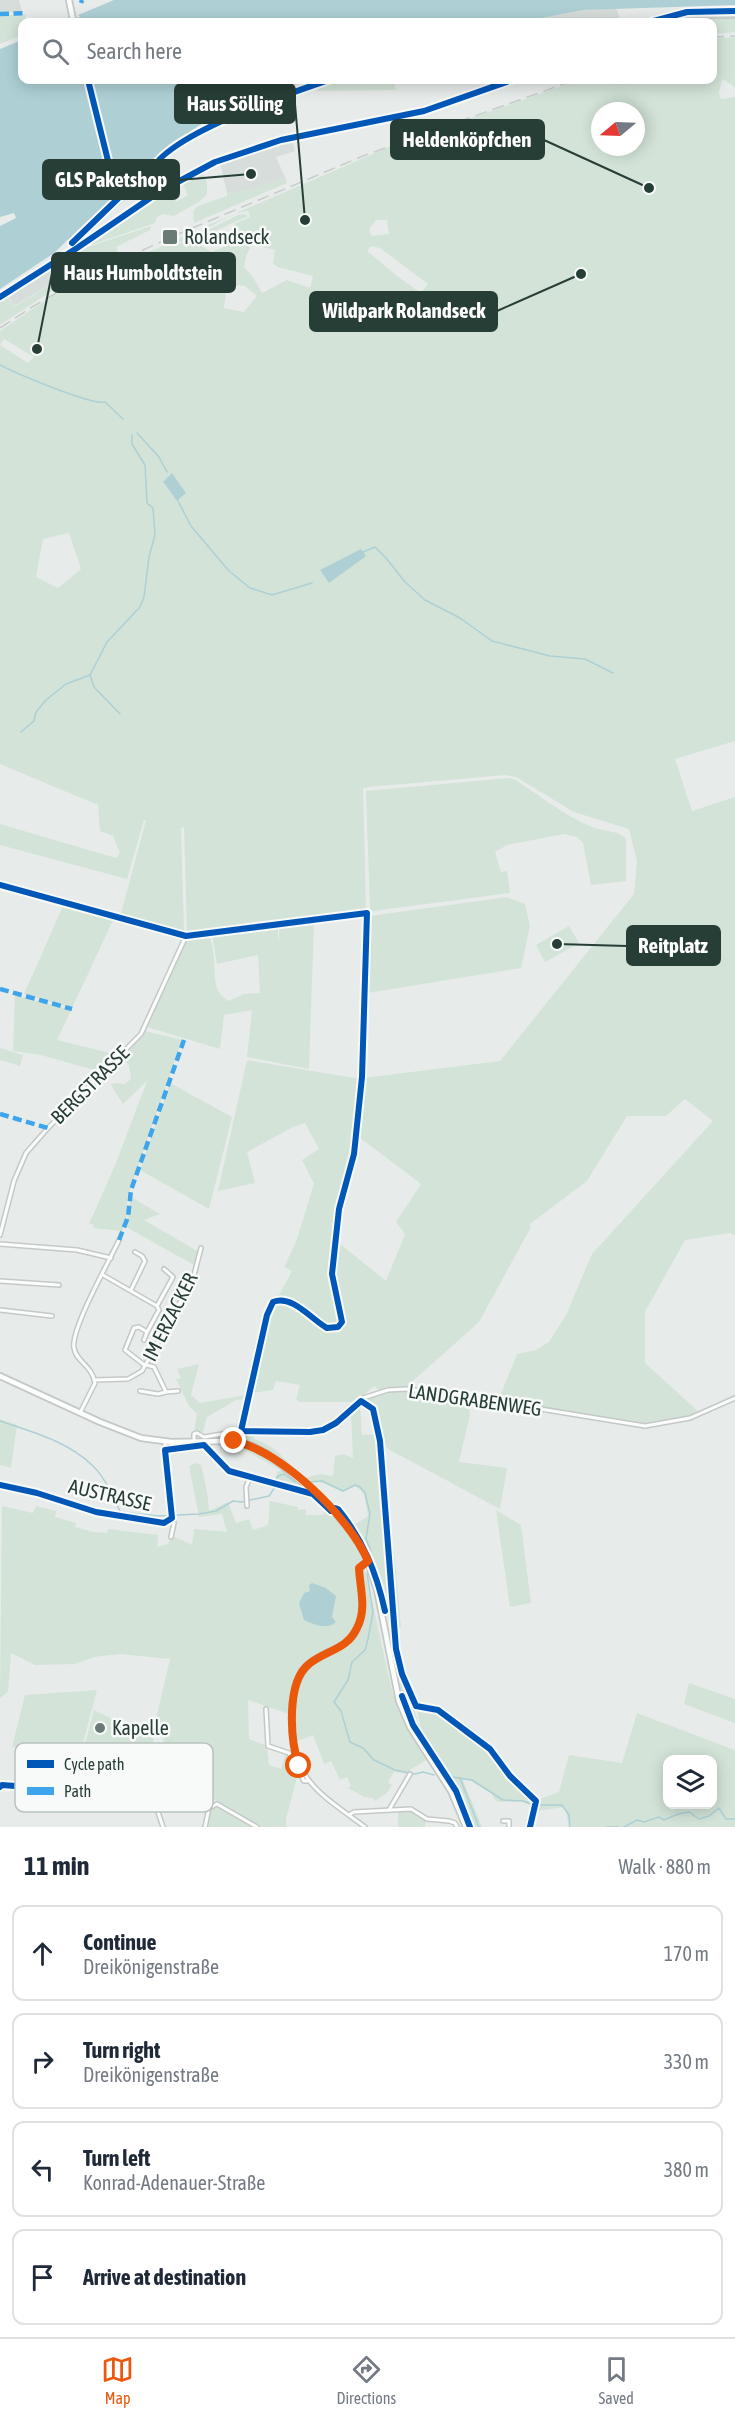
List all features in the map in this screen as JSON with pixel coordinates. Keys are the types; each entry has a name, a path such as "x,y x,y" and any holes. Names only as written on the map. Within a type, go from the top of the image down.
{"main road":[{"path":"69,0 73,18"},
{"path":"679,18 694,15 735,15"},
{"path":"0,297 159,192 204,167 253,147 424,111 501,84"},
{"path":"0,1376 134,1436 165,1442 234,1441 253,1446 267,1454 333,1509 356,1538 368,1561 377,1590 399,1701 411,1727 451,1791 466,1827"}],"street":[{"path":"114,185 149,184 159,192"},
{"name":"BERGSTRASSE","path":"0,1235 14,1181 26,1153 141,1034 186,936"},
{"path":"80,1413 92,1390 94,1380 90,1368 77,1358 73,1340 119,1240"},
{"path":"0,1244 76,1250 111,1258"},
{"name":"IM ERZACKER","path":"94,1380 128,1379 139,1375 193,1279 201,1248"},
{"path":"131,1290 145,1261 135,1252"},
{"path":"144,1340 159,1310 157,1306 173,1277 164,1269"},
{"path":"103,1275 157,1306"},
{"path":"0,1281 59,1285"},
{"path":"0,1310 52,1316"},
{"path":"147,1332 139,1327 134,1328 125,1350 146,1366 154,1367 165,1392"},
{"name":"LANDGRABENWEG","path":"194,1441 194,1434 197,1433 204,1437 241,1431 310,1432 323,1430 336,1423 363,1398 388,1390 406,1389 454,1395 645,1426 690,1418 735,1398"},
{"path":"140,1391 158,1394 178,1391"},
{"path":"241,1431 249,1392"},
{"path":"202,1441 229,1472 283,1486"},
{"name":"AUSTRASSE","path":"165,1442 166,1476 174,1522 171,1537"},
{"path":"246,1503 246,1487 250,1477"},
{"name":"AUSTRASSE","path":"0,1485 38,1492 96,1512 159,1523 172,1517"},
{"path":"365,1827 322,1795 309,1781 299,1766 293,1743 296,1685 306,1666 342,1647 357,1628 363,1606 359,1568 368,1561"},
{"path":"266,1709 268,1746 289,1753 304,1781 309,1781"},
{"path":"389,1810 410,1774"},
{"path":"519,1784 536,1801 530,1827"},
{"path":"213,1806 217,1804 257,1827"},
{"path":"349,1815 354,1812 411,1809 427,1819 450,1821 457,1827"},
{"path":"159,1812 163,1827"},
{"path":"205,1827 208,1812"},
{"path":"450,1821 451,1827"},
{"path":"503,1821 509,1821 509,1827"}],"shaded area":[{"path":"0,0 19,0 22,11 0,13"},
{"path":"616,8 620,18 542,18 583,10"},
{"path":"292,140 295,151 276,157 285,177 250,190 227,193 220,163"},
{"path":"76,250 78,267 14,306 7,294"}],"green space":[{"path":"0,15 26,15 25,18 18,18 18,36 0,44"},
{"path":"711,17 735,18 735,32 717,34 717,18 703,18"},
{"path":"735,37 735,87 722,79 719,93 721,99 735,97 735,741 675,759 692,811 735,797 735,1235 730,1233 685,1240 645,1312 645,1363 700,1413 646,1426 498,1401 517,1354 536,1350 549,1342 566,1315 592,1254 713,1121 685,1099 666,1116 627,1116 587,1181 530,1224 531,1227 479,1322 405,1388 379,1390 374,1386 357,1401 352,1402 299,1402 296,1399 300,1385 276,1381 273,1390 253,1393 254,1391 251,1390 272,1305 271,1297 279,1295 292,1271 284,1267 296,1242 314,1184 302,1160 319,1149 305,1123 247,1152 255,1183 218,1191 247,1060 360,1079 351,1165 337,1206 333,1261 335,1262 339,1243 386,1281 405,1234 396,1222 421,1184 359,1137 363,1078 500,1061 634,894 637,861 629,829 574,812 516,777 505,775 363,788 366,912 189,935 187,933 184,827 181,828 184,931 181,934 120,917 146,820 144,820 127,879 0,845 0,824 116,858 120,853 113,836 100,831 98,805 0,764 0,345 0,331 53,295 102,270 193,232 208,230 238,215 245,214 248,216 215,231 177,243 200,236 201,246 212,252 241,240 240,232 234,224 250,217 248,211 237,213 389,147 568,84 717,84 717,39","holes":["376,220 387,220 389,234 371,236 369,229","252,244 275,250 273,264 278,267 313,276 310,288 287,280 262,293 244,267","371,246 380,248 428,284 421,293 367,251","227,284 245,286 257,296 244,312 224,308","4,339 34,357 28,363 0,345","172,473 186,493 177,501 163,483","69,533 81,569 58,588 36,577 43,539"]},
{"path":"394,84 396,90 318,91 316,85"},
{"path":"202,172 207,182 207,194 200,201 174,216 163,214 157,217 155,223 85,247 171,189 170,192 176,202 188,195 183,184 178,185"},
{"path":"285,177 287,183 194,223 193,211 198,206 227,196 227,193 249,190"},
{"path":"132,187 144,192 133,198 129,197 91,228"},
{"path":"234,214 209,227 204,227"},
{"path":"151,226 150,230 116,247 119,256 61,285 0,325 0,300 7,295 14,307 78,267 78,256 82,249"},
{"path":"509,778 516,780 572,817 596,829 610,831 626,839 626,881 591,885 583,843 577,837 564,834 507,845 495,852 501,872 507,871 510,893 373,911 370,909 366,791"},
{"path":"507,897 525,904 530,926 521,968 368,993 365,1076 362,1075 370,916"},
{"path":"64,904 114,918 72,1008 24,994"},
{"path":"314,921 309,1069 247,1057 252,1010 224,1015 220,1049 147,1027 188,937 209,934 217,987 223,997 229,1001 244,994 260,993 258,955 217,964 212,933 278,927 278,944 280,925"},
{"path":"569,926 579,943 545,962 536,945"},
{"path":"15,995 71,1010 57,1040 118,1055 101,1072 41,1055 13,1051"},
{"path":"145,1031 182,1040 127,1198 126,1219 122,1231 94,1228 93,1224 89,1224 116,1163 147,1081 123,1104 111,1085 125,1084 131,1079 129,1065 121,1056"},
{"path":"0,1048 23,1055 20,1066 0,1060"},
{"path":"170,1083 232,1117 209,1209 140,1170"},
{"path":"131,1197 160,1214 144,1220 199,1252 196,1266 126,1227"},
{"path":"199,1364 191,1395 200,1403 246,1395 245,1399 236,1400 207,1417 203,1432 194,1432 197,1414 189,1406 176,1379 181,1378 177,1369"},
{"path":"388,1391 438,1394 521,1408 468,1402 470,1414 459,1462 507,1468 500,1509 388,1449 380,1439 374,1408 362,1401"},
{"path":"360,1407 362,1435 376,1434 395,1649 418,1724 420,1724 417,1707 435,1711 489,1750 501,1768 535,1801 534,1807 523,1801 496,1801 491,1793 471,1781 463,1780 482,1827 471,1827 457,1790 416,1725 401,1690 383,1591 365,1545 353,1526 368,1516 364,1493 355,1486 343,1492 321,1482 298,1482 294,1487 276,1481 277,1472 281,1470 240,1448 224,1445 225,1436 254,1434 254,1439 270,1446 305,1478 320,1474 333,1476 335,1456 343,1454 353,1458 351,1412"},
{"path":"0,1419 17,1425 11,1468 0,1465"},
{"path":"197,1463 201,1465 209,1511 228,1502 236,1523 249,1519 253,1530 268,1525 270,1501 298,1507 298,1510 306,1509 306,1515 323,1515 326,1506 344,1527 362,1556 392,1691 402,1717 428,1759 411,1769 408,1774 394,1772 388,1782 392,1785 387,1793 375,1801 348,1788 351,1786 347,1777 340,1780 331,1761 324,1764 313,1735 295,1742 295,1716 248,1700 249,1739 267,1746 269,1765 281,1769 286,1752 298,1774 286,1827 259,1827 217,1803 216,1798 213,1800 213,1743 163,1743 164,1732 154,1728 170,1659 120,1654 94,1657 75,1664 35,1665 11,1653 8,1692 0,1698 2,1506 33,1513 36,1506 56,1511 55,1517 76,1523 75,1527 93,1532 107,1533 108,1529 158,1535 157,1547 167,1544 173,1536 192,1545 194,1529 227,1532 222,1514 199,1517 189,1466"},
{"path":"496,1510 521,1525 531,1603 510,1607"},
{"path":"390,1546 394,1550 401,1628 396,1629"},
{"path":"689,1683 735,1699 735,1723 684,1704"},
{"path":"97,1690 83,1743 15,1743 15,1747 12,1747 25,1695"},
{"path":"94,1710 154,1739 153,1743 85,1743"},
{"path":"637,1713 735,1750 735,1827 569,1827 565,1807 535,1811 537,1800 559,1792 569,1755 622,1763"},
{"path":"217,1806 253,1827 206,1827 209,1812 213,1812 213,1808"},
{"path":"411,1810 426,1819 425,1827 398,1827 398,1811"}],"water":[{"path":"114,0 735,0 735,5 583,10 542,18 77,18 80,17 78,15"},
{"path":"18,42 18,84 296,84 200,125 154,159 140,161 137,170 131,176 114,183 114,187 118,190 117,193 54,253 0,289 0,226 16,218 14,213 0,217 0,49"},
{"path":"172,473 186,493 177,501 163,482"},
{"path":"361,549 366,556 329,583 320,570"},
{"path":"312,1583 326,1588 336,1596 332,1617 336,1622 329,1626 312,1624 304,1620 299,1603 304,1593 310,1591 309,1585"}],"waterway":[{"path":"0,365 70,394 105,402 123,419"},
{"path":"137,433 159,457 167,472"},
{"path":"132,435 132,444 145,465 147,503 153,508 155,534"},
{"path":"178,501 191,526 229,571 250,588 272,595 312,583"},
{"path":"21,732 34,721 36,712 46,700 66,684 90,675 107,642 140,607 144,597 149,557 155,535"},
{"path":"361,553 375,547 405,582 425,600 460,618 492,641 550,656 585,659 613,673"},
{"path":"90,675 94,687 120,714"},
{"path":"0,1421 49,1438 82,1457 101,1475 121,1512 158,1516 199,1514 216,1511 233,1501 241,1502 269,1496 275,1487"},
{"path":"276,1480 283,1474 295,1482"},
{"path":"309,1482 322,1481 343,1491 355,1485 360,1487 365,1493 370,1514 366,1539 371,1551"},
{"path":"367,1573 373,1612 368,1639 365,1650 352,1662 348,1680 334,1702 341,1711 350,1742 363,1748 374,1760 395,1770 434,1775"},
{"path":"453,1777 472,1780 503,1800 523,1801 533,1805"},
{"path":"460,1778 479,1827"},
{"path":"537,1805 562,1805 569,1815 570,1827"},
{"path":"624,1827 637,1820 644,1822 659,1817 664,1820 689,1812 699,1819 709,1816 719,1808 726,1819 735,1819"},
{"path":"607,1827 618,1827"}],"ferry route":[{"path":"89,84 114,184"}],"railway":[{"path":"717,37 735,36"},
{"path":"0,328 84,277 176,235 363,156 564,84"}],"marked path":[{"path":"0,14 26,13"},
{"path":"0,989 72,1009"},
{"path":"119,1240 128,1217 131,1190 184,1040"},
{"path":"0,1114 48,1128"}],"cycle path":[{"path":"665,18 687,12 735,11"},
{"path":"89,84 114,185 136,183"},
{"path":"72,243 130,187 149,178 156,163 174,148 227,119 318,84"},
{"path":"0,297 159,192 215,162 281,140 424,111 501,84"},
{"path":"0,885 186,936 367,913 362,1077 354,1154 339,1209 332,1274 342,1322 338,1327 327,1328 294,1305 280,1300 273,1302 267,1315 241,1431 310,1432 323,1430 336,1423 361,1401 373,1409 380,1441 396,1649 402,1674 416,1706 438,1710 490,1749 510,1776 536,1801 530,1827"},
{"path":"0,1485 37,1493 96,1512 164,1523 172,1518 165,1450 204,1445 229,1471 313,1494 331,1511 338,1509 355,1532 368,1557 385,1611"},
{"path":"402,1696 413,1725 456,1791 470,1827"},
{"path":"0,1787 2,1785 15,1786"}],"place":[{"name":"GLS Paketshop","path":"251,174"},
{"name":"Heldenköpfchen","path":"649,188"},
{"name":"Haus Sölling","path":"305,220"},
{"name":"Rolandseck","path":"170,237"},
{"name":"Wildpark Rolandseck","path":"581,274"},
{"name":"Haus Humboldtstein","path":"37,349"},
{"name":"Reitplatz","path":"557,944"},
{"name":"Kapelle","path":"100,1728"}],"route":[{"path":"234,1441 253,1446 267,1454 328,1504 349,1529 368,1561 359,1568 363,1606 361,1619 352,1637 342,1647 306,1666 299,1676 293,1709 292,1738 299,1766"}]}
